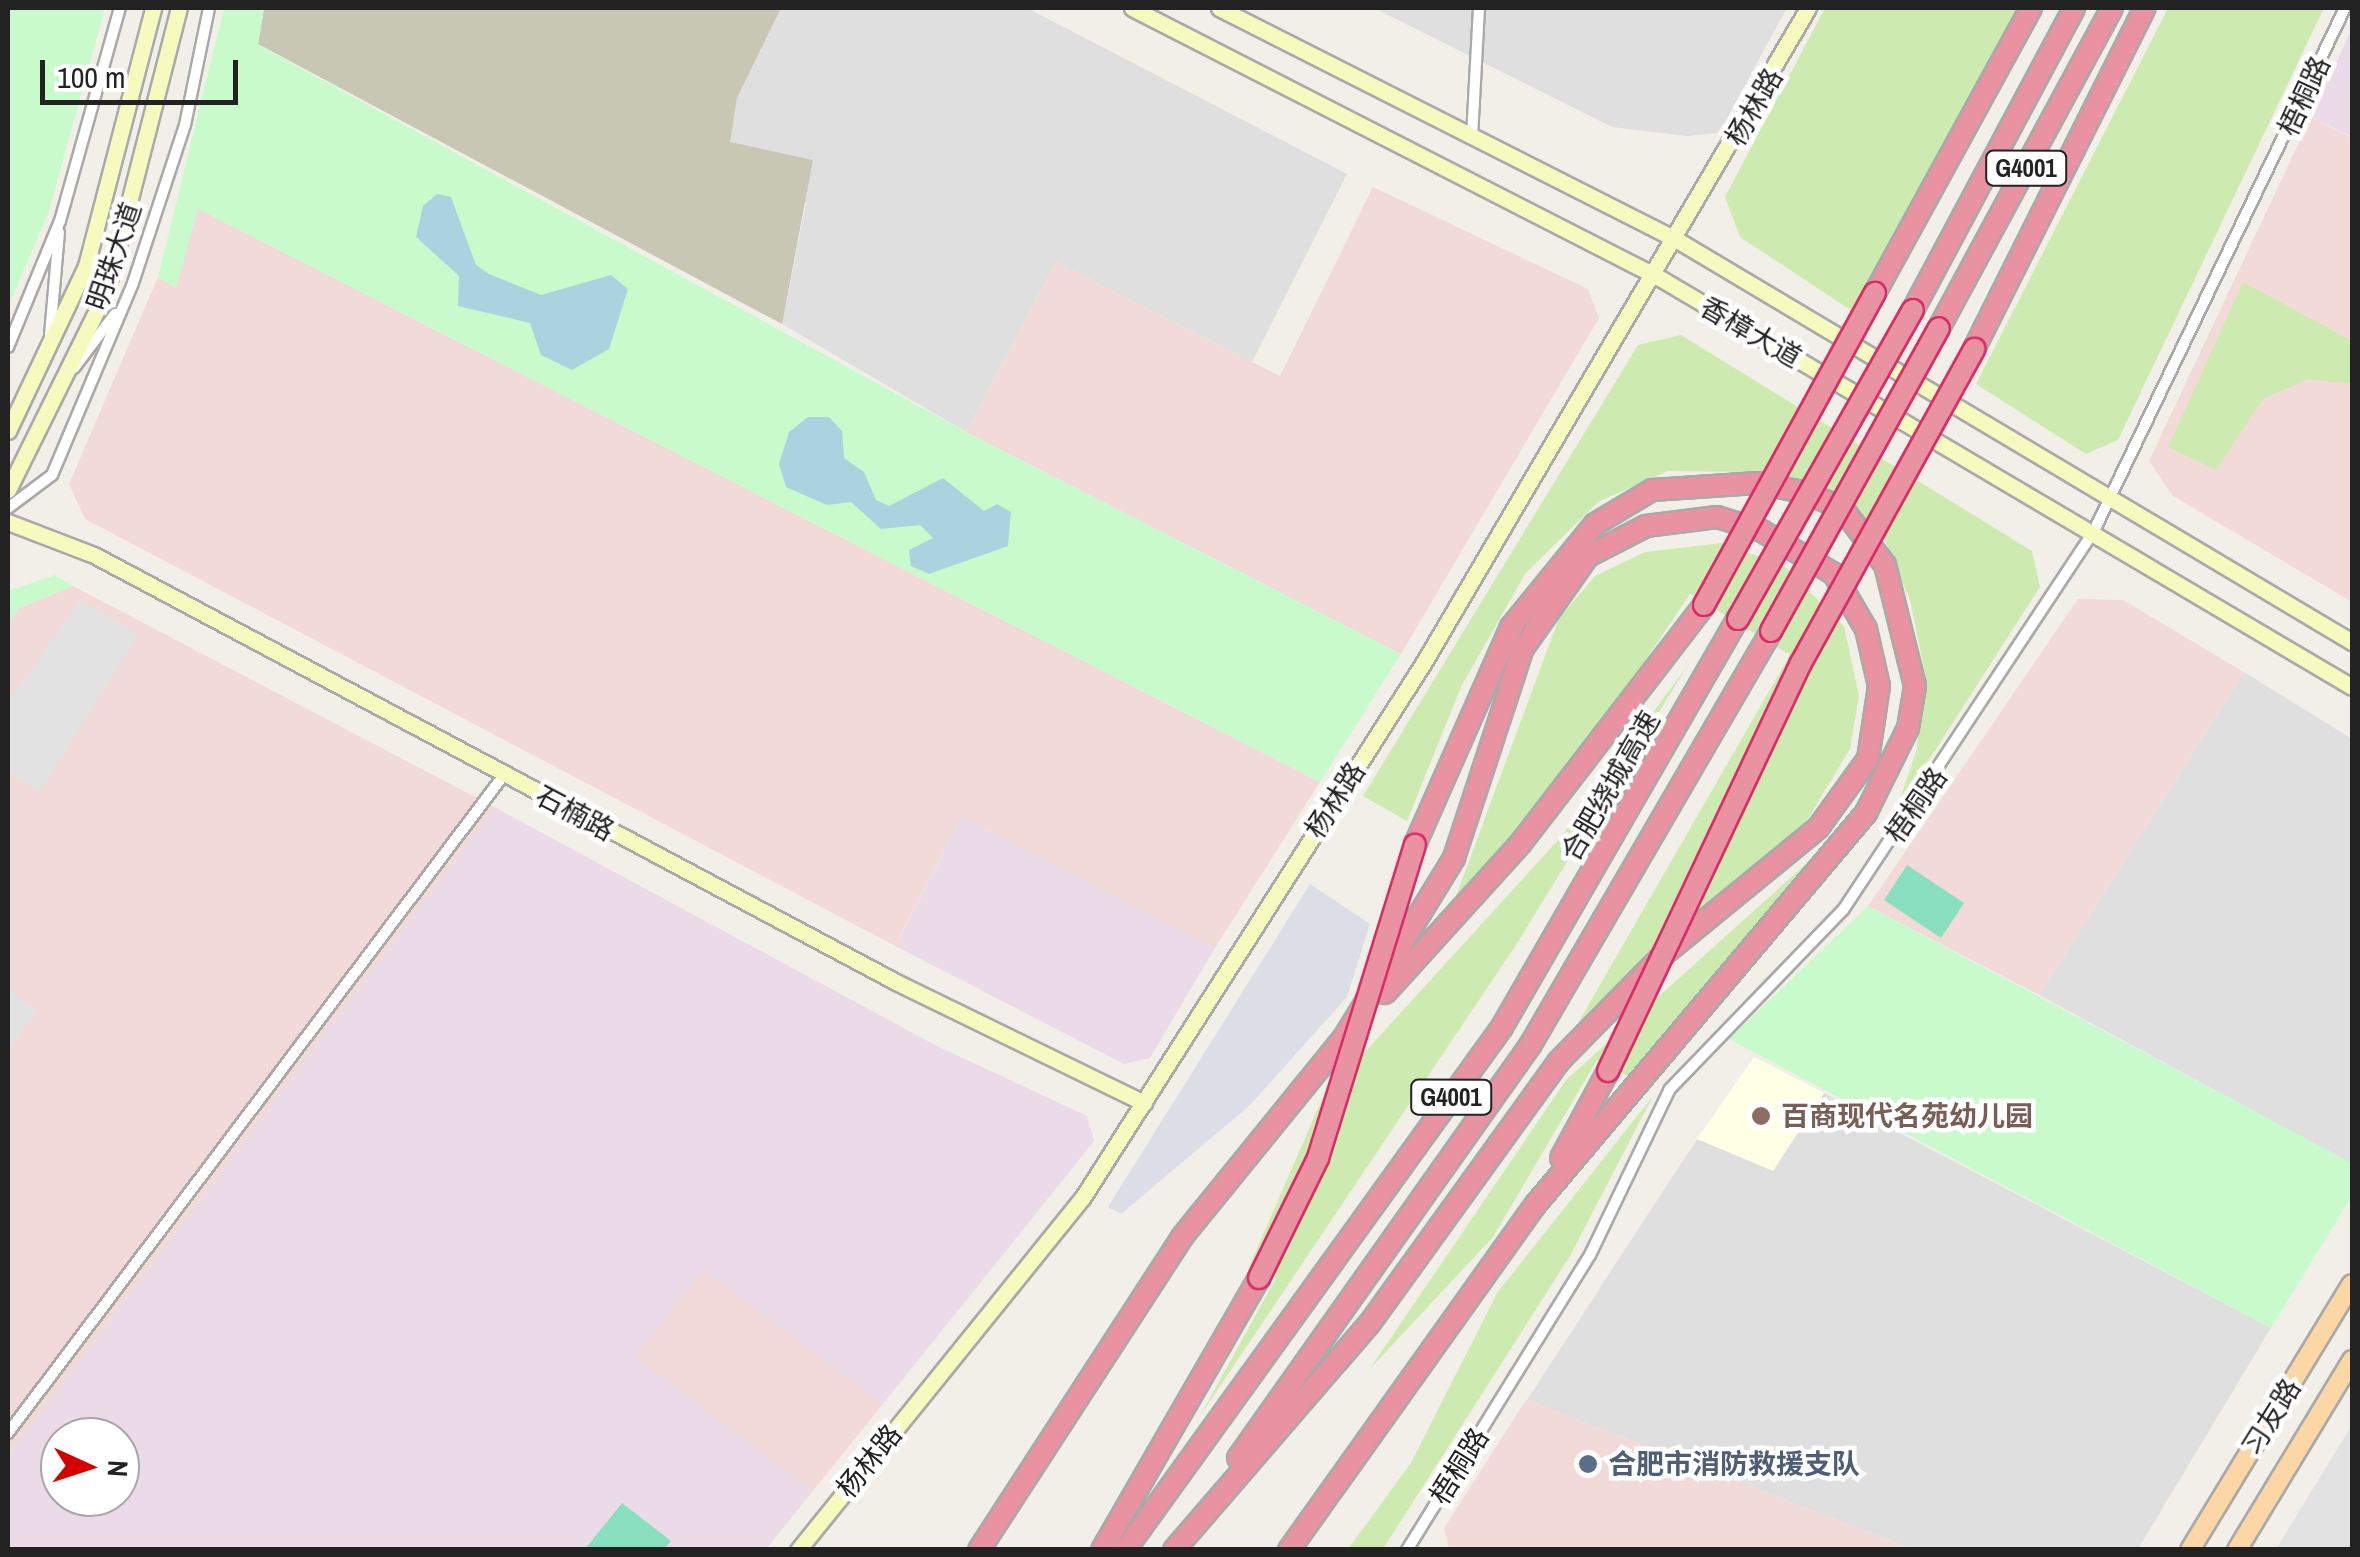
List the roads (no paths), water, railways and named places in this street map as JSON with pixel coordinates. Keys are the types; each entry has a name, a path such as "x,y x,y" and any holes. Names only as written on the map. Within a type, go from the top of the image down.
{"highway":[{"path":"979,1550 1182,1238 1346,1034 1522,843 1704,605 2030,8"},
{"name":"合肥绕城高速","path":"1125,1550 1502,1027 1913,310 2074,8"},
{"name":"G4001","path":"1174,1550 1530,1044 1771,631 2112,8"},
{"path":"1536,1204 1608,1071 1801,663 1974,349 2145,8"},
{"path":"1102,1550 1259,1278 1318,1158 1415,845 1511,627 1552,567 1624,507 1652,490 1705,484 1803,492 1842,508 1886,565 1915,686 1890,773 1843,852 1725,972 1536,1204 1289,1550"},
{"path":"1174,1550 1370,1322 1558,1062 1663,955 1818,828 1868,760 1879,686 1866,629 1834,574 1762,531 1717,517 1646,526 1588,556 1523,648 1454,858 1346,1034"}],"main road":[{"name":"明珠大道","path":"8,431 86,266 154,8"},
{"name":"明珠大道","path":"8,490 106,292 179,8"},
{"name":"香樟大道","path":"1132,8 1658,277 2352,688"},
{"name":"香樟大道","path":"1219,8 1677,240 2115,495 2352,642"},
{"name":"杨林路","path":"798,1550 1084,1196 1658,277 1808,8"},
{"name":"石楠路","path":"8,522 94,555 503,776 1144,1103"},
{"name":"习友路","path":"2190,1550 2352,1284"},
{"name":"习友路","path":"2237,1550 2352,1360"}],"street":[{"path":"8,347 60,221 120,8"},
{"path":"8,508 52,474 126,300 185,125 209,8"},
{"path":"1472,136 1480,8"},
{"name":"梧桐路","path":"1407,1550 1590,1254 1670,1089 1843,910 2092,533 2115,495 2345,8"},
{"path":"50,342 60,221"},
{"path":"58,388 126,300"},
{"path":"8,1433 503,776"}],"water":[{"path":"437,194 451,197 476,265 489,274 541,295 611,275 628,289 609,349 572,370 541,355 530,323 458,306 459,276 416,237 423,206"},
{"path":"808,417 829,417 842,431 844,458 864,472 876,500 889,506 943,478 984,511 997,504 1011,512 1008,546 929,574 911,566 909,550 933,538 920,525 881,529 851,502 827,505 786,487 779,464 789,432"}],"place":[{"name":"百商现代名苑幼儿园","path":"1761,1116"},
{"name":"合肥市消防救援支队","path":"1588,1464"}]}
